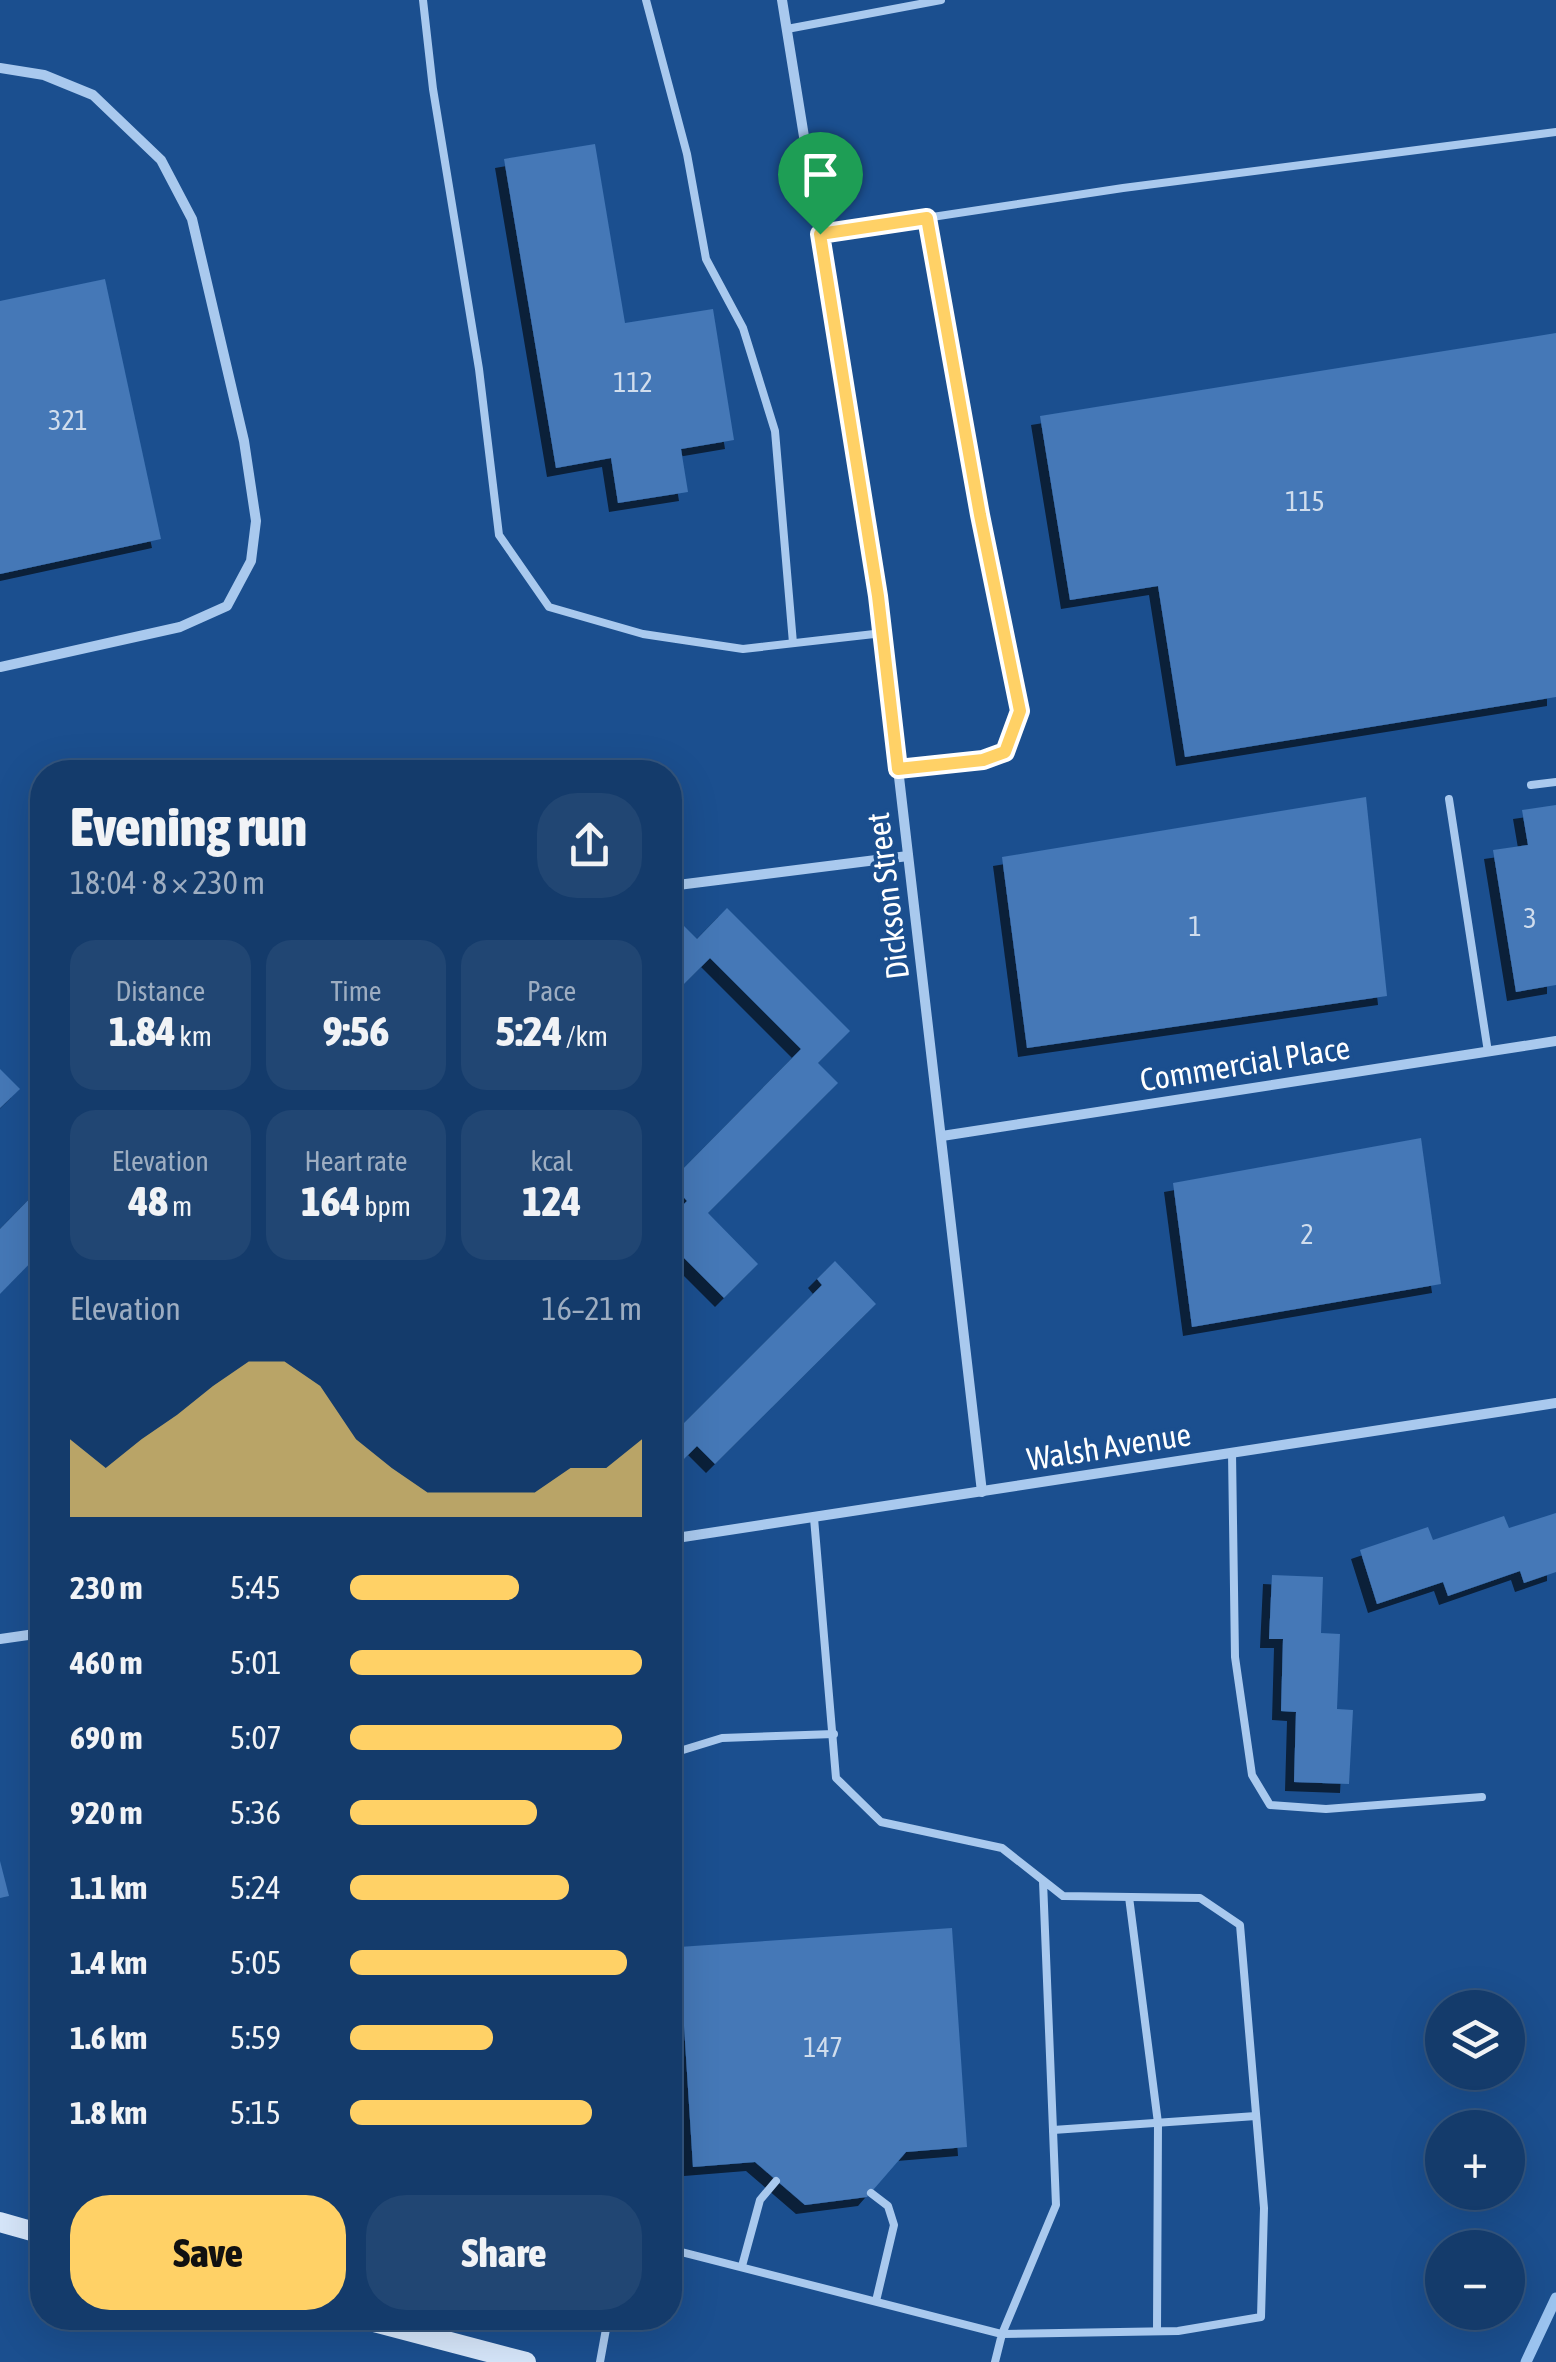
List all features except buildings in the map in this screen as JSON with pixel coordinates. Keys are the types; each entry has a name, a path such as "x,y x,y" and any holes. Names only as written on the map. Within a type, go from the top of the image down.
{"main road":[{"path":"0,2222 30,2231"},
{"path":"404,2330 526,2362"}],"street":[{"name":"Dickson Street","path":"782,0 883,633 982,1492"},
{"path":"0,68 44,75 94,95 161,160 192,219 244,441 256,521 250,561 227,606 180,627 0,667"},
{"path":"682,884 908,856"},
{"name":"Commercial Place","path":"942,1136 1556,1041"},
{"name":"Walsh Avenue","path":"682,1537 1556,1403"},
{"path":"0,1639 30,1635"}],"lane":[{"path":"423,0 433,89 479,369 499,536 550,607 643,634 744,649 883,633"},
{"path":"646,0 687,154 706,259 743,328 774,431 793,644"},
{"path":"787,29 942,0"},
{"path":"820,234 1123,188 1556,132"},
{"path":"898,769 983,760 1005,752 1020,711 927,218"},
{"path":"1531,785 1556,782"},
{"path":"1450,799 1488,1052"},
{"path":"1232,1454 1235,1657 1252,1775 1270,1805 1326,1809 1482,1797"},
{"path":"682,2252 1002,2334 1178,2331 1261,2317 1264,2208 1240,1926 1200,1898 1063,1896 1002,1848 881,1822 836,1778 814,1518"},
{"path":"682,1750 722,1738 834,1734"},
{"path":"995,2362 1002,2334 1056,2206 1043,1881"},
{"path":"1129,1897 1158,2123 1157,2331"},
{"path":"1052,2130 1256,2116"},
{"path":"742,2266 760,2200 776,2180"},
{"path":"872,2193 888,2206 894,2225 876,2301"},
{"path":"600,2362 606,2330"}],"waterway":[{"path":"1526,2362 1556,2298"}],"route":[{"path":"927,218 1020,711 1005,752 983,760 898,769 878,596 820,234 927,218"}]}
